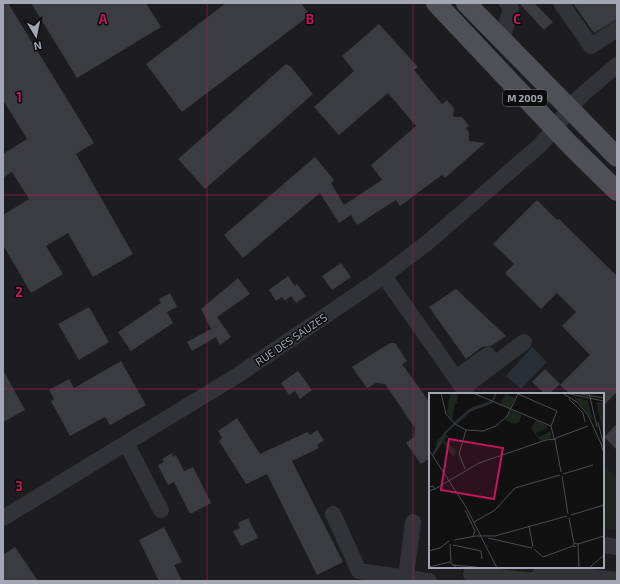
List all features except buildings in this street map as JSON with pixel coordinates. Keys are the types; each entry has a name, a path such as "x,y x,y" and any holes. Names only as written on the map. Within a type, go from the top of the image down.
{"main road":[{"name":"M 2009","path":"436,3 555,129 617,191"},
{"name":"M 2009","path":"466,3 617,157"}],"street":[{"path":"561,3 592,46 617,28"},
{"path":"502,41 511,5"},
{"name":"RUE DES SAUZES","path":"3,518 244,371 384,276 427,243 538,147 555,129 569,108 617,65"},
{"path":"384,276 462,386"},
{"path":"462,386 524,342"},
{"path":"462,386 488,355"},
{"path":"126,443 161,510"},
{"path":"333,514 359,571 429,581"},
{"path":"406,577 413,522"},
{"path":"604,545 617,547"},
{"path":"471,574 534,581 545,569 617,580"}],"shaded area":[{"path":"3,3 617,3 617,581 3,581"},
{"path":"532,347 547,362 521,389 506,376"},
{"path":"604,465 617,479 617,530 604,529"}]}
